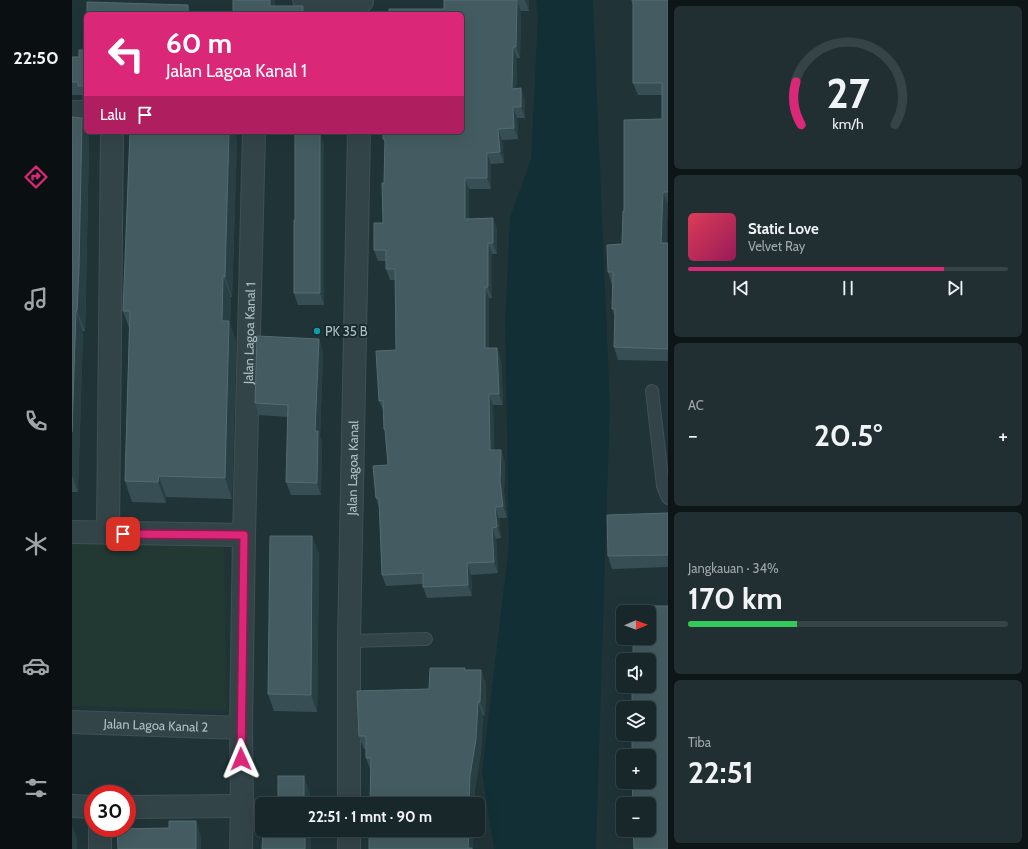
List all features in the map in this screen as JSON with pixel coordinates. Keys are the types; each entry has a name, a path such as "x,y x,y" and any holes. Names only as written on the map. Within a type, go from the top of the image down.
{"street":[{"path":"304,0 362,5"},
{"path":"72,112 84,112"},
{"path":"108,533 112,134"},
{"name":"Jalan Lagoa Kanal 1","path":"241,849 244,535 254,134"},
{"name":"Jalan Lagoa Kanal","path":"349,797 349,641 359,134"},
{"path":"72,532 244,535"},
{"name":"Jalan Lagoa Kanal 2","path":"72,722 241,728"},
{"path":"72,806 84,807"},
{"path":"136,807 242,806"},
{"path":"100,837 100,849"},
{"path":"349,837 349,849"}],"lane":[{"path":"652,391 663,486 668,498"},
{"path":"349,641 426,639"}],"green space":[{"path":"72,539 224,541 226,710 72,706"}],"water":[{"path":"536,0 593,0 610,405 596,849 494,849 482,772 509,545 505,324 510,217 531,159 538,16"}],"building":[{"path":"233,0 270,0 270,6 303,6 303,12 233,12"},
{"path":"444,0 517,0 516,47 513,47 512,89 521,88 521,107 513,107 514,128 498,129 500,152 487,153 487,178 465,178 465,219 493,218 493,243 488,243 488,287 485,287 485,348 497,348 499,394 489,394 490,450 501,450 500,481 503,506 495,507 497,527 492,528 494,562 467,563 468,585 423,587 423,573 382,575 379,498 376,498 373,466 388,465 384,429 383,400 379,401 376,351 396,350 395,269 386,269 386,250 374,250 374,223 383,223 382,183 384,183 385,139 383,139 383,134 464,134 464,12 389,12 389,9 444,9"},
{"path":"633,0 668,0 668,192 663,192 661,243 668,243 668,349 614,347 615,309 612,309 613,272 608,272 607,245 622,244 624,211 624,120 662,119 662,83 633,83"},
{"path":"87,2 188,5 188,12 87,12"},
{"path":"79,50 84,50 84,86 78,86 78,82 72,82 72,57 79,57"},
{"path":"72,117 82,118 79,268 72,432"},
{"path":"130,134 229,134 225,277 223,276 222,321 229,321 225,478 159,476 158,482 125,481 130,311 123,311"},
{"path":"295,134 320,134 320,293 294,293"},
{"path":"257,336 319,339 315,431 318,431 317,483 286,482 288,405 255,403"},
{"path":"668,513 668,555 608,556 607,515"},
{"path":"270,536 312,536 311,695 268,694"},
{"path":"656,606 668,606 668,849 634,849 633,837 656,837 656,797 633,797 632,789 656,789 656,749 632,749 632,741 656,741 656,701 632,701 632,693 656,693 656,653 633,653 633,645 656,645"},
{"path":"430,668 465,668 465,670 481,670 480,702 478,702 476,739 470,776 469,797 370,797 371,758 366,758 366,736 359,736 357,691 429,689"},
{"path":"278,776 304,776 304,797 278,797"},
{"path":"169,821 196,821 196,849 118,849 117,837 136,837 136,829 169,828"},
{"path":"263,837 305,837 305,849 262,849"},
{"path":"369,837 469,837 468,848 472,848 472,849 369,849"}],"place":[{"name":"PK 35 B","path":"317,331"}],"route":[{"path":"123,534 244,535 241,759"}]}
